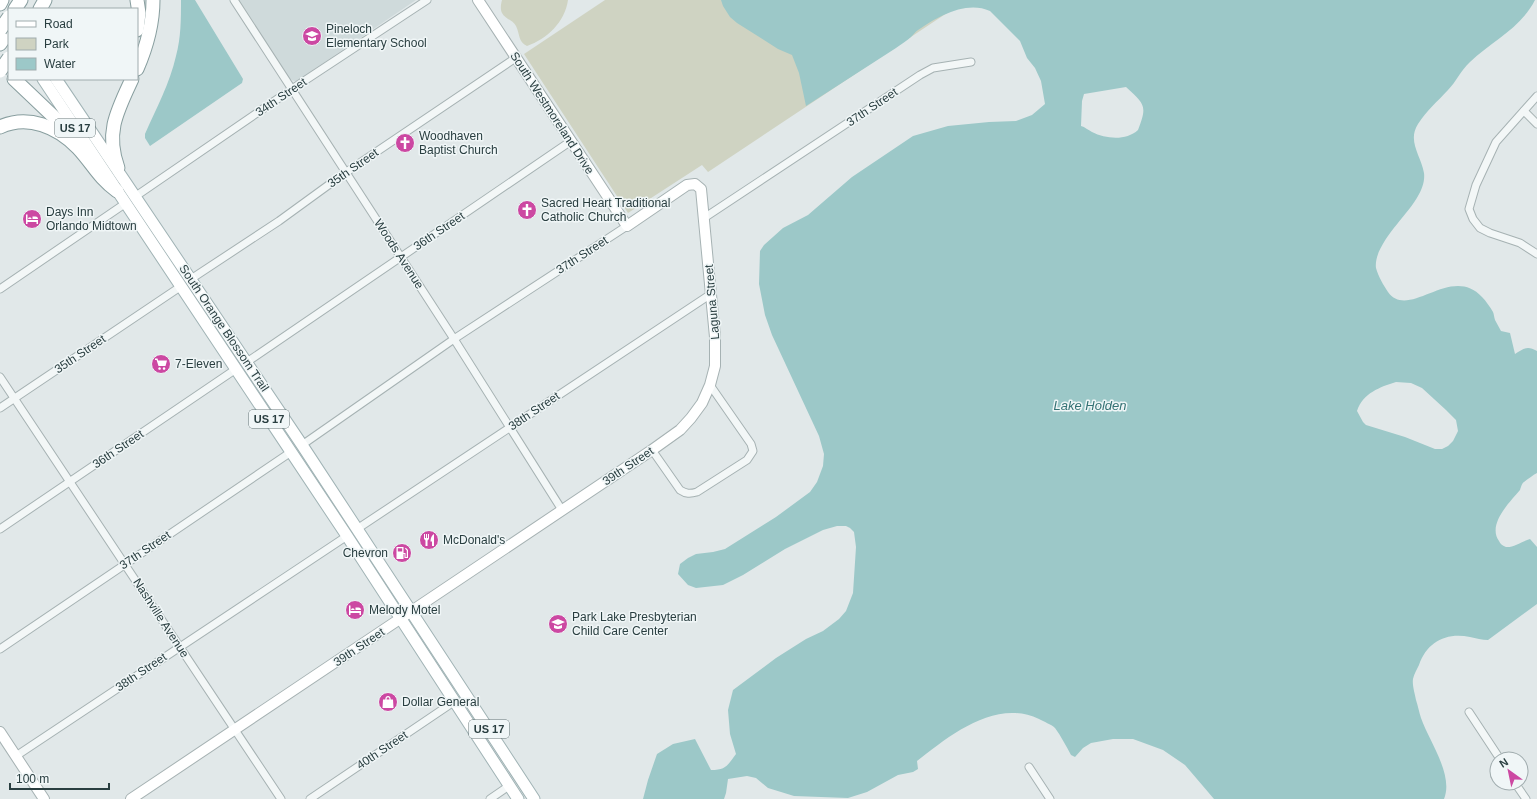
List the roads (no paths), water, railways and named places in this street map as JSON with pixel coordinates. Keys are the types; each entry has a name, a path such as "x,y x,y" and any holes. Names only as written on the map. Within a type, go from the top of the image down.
{"highway":[{"path":"137,0 139,13 138,22"},
{"path":"138,66 147,46 150,33 153,0"},
{"path":"0,30 8,17"},
{"path":"0,44 8,32"},
{"path":"0,72 8,60"},
{"path":"0,66 8,73"},
{"path":"15,80 72,134 107,177"},
{"path":"118,168 112,148 114,122 132,80"},
{"path":"0,127 13,123 26,122 40,124 53,129 76,146 98,174 117,191"}],"main road":[{"path":"0,17 8,29"},
{"name":"South Orange Blossom Trail","path":"44,80 291,452 518,799"},
{"name":"South Orange Blossom Trail","path":"57,80 118,168 247,362 533,797"},
{"path":"126,203 142,219 176,269 191,279"},
{"path":"180,287 189,292 197,300 223,336 237,347"},
{"path":"509,786 515,786 522,789 533,797"}],"street":[{"name":"Woods Avenue","path":"234,0 454,339 562,510"},
{"name":"34th Street","path":"136,196 292,89 427,0"},
{"name":"South Westmoreland Drive","path":"478,0 626,226"},
{"name":"35th Street","path":"191,279 279,221 345,173 516,58"},
{"name":"37th Street","path":"302,445 454,339 682,188 695,184 701,189 704,218 920,75 933,68 971,62"},
{"path":"1537,96 1496,142 1484,166 1469,209 1473,219 1480,228 1520,243 1537,254"},
{"path":"1524,111 1537,124"},
{"name":"36th Street","path":"247,362 400,256 571,141"},
{"path":"0,289 126,203"},
{"name":"Laguna Street","path":"704,218 715,337 715,366 710,385"},
{"name":"35th Street","path":"0,408 180,287"},
{"name":"38th Street","path":"357,529 711,294"},
{"name":"36th Street","path":"0,529 236,369"},
{"name":"Nashville Avenue","path":"0,377 281,799"},
{"path":"652,450 680,490 691,494 697,492 747,460 753,451 751,444 710,385"},
{"name":"39th Street","path":"131,799 401,619 680,430 691,418 702,402 710,385"},
{"name":"37th Street","path":"0,649 291,452"},
{"name":"38th Street","path":"16,756 346,536"},
{"name":"40th Street","path":"310,799 455,701"},
{"path":"1469,712 1495,751"},
{"path":"0,732 44,799"},
{"path":"1029,767 1050,799"},
{"path":"490,799 509,786"}],"water":[{"path":"181,0 195,0 243,79 242,83 150,146 145,138 145,134 170,76 178,49 181,21"},
{"name":"Lake Holden","path":"721,0 1535,0 1522,19 1506,34 1467,65 1451,87 1421,119 1415,130 1414,142 1424,173 1423,185 1413,204 1385,240 1377,259 1376,268 1381,281 1388,292 1397,299 1407,300 1444,288 1457,286 1470,288 1482,297 1488,304 1501,331 1510,333 1515,354 1528,348 1537,351 1537,473 1523,483 1520,490 1501,514 1496,528 1496,534 1500,543 1506,547 1530,539 1537,547 1537,604 1488,640 1453,636 1438,640 1427,650 1413,679 1416,700 1421,718 1439,758 1446,779 1444,799 1214,799 1185,765 1163,750 1133,739 1113,739 1091,743 1083,748 1075,757 1071,755 1052,725 1022,714 1006,713 990,716 958,731 917,761 918,769 913,772 898,775 867,792 848,798 794,796 768,788 756,778 747,776 728,779 724,799 643,799 657,754 673,744 695,739 711,770 720,769 726,766 736,754 730,734 728,710 733,690 776,658 806,639 823,631 839,619 846,611 853,593 856,547 854,532 846,526 837,526 823,530 785,549 743,575 723,585 696,588 688,585 678,574 680,564 688,558 696,554 725,549 776,517 810,492 817,482 823,466 824,454 819,436 772,335 765,315 759,284 760,251 764,245 783,228 808,215 852,177 913,136 948,126 1016,121 1032,115 1045,104 1041,81 1035,68 1027,58 1020,41 990,11 981,8 962,9 943,15 934,20 917,31 896,48 806,106 799,73 792,55 778,49 737,23 730,17","holes":["1126,87 1137,97 1142,106 1143,115 1138,130 1128,136 1116,138 1103,136 1081,126 1082,101 1084,94","1396,382 1411,383 1422,388 1456,420 1458,431 1453,441 1448,446 1442,449 1435,449 1405,437 1366,425 1363,422 1357,411 1363,400 1378,389"]}],"place":[{"name":"Pineloch Elementary School","path":"312,36"},
{"name":"Woodhaven Baptist Church","path":"405,143"},
{"name":"Sacred Heart Traditional Catholic Church","path":"527,210"},
{"name":"Days Inn Orlando Midtown","path":"32,219"},
{"name":"7-Eleven","path":"161,364"},
{"name":"McDonald's","path":"429,540"},
{"name":"Chevron","path":"402,553"},
{"name":"Melody Motel","path":"355,610"},
{"name":"Park Lake Presbyterian Child Care Center","path":"558,624"},
{"name":"Dollar General","path":"388,702"}]}
